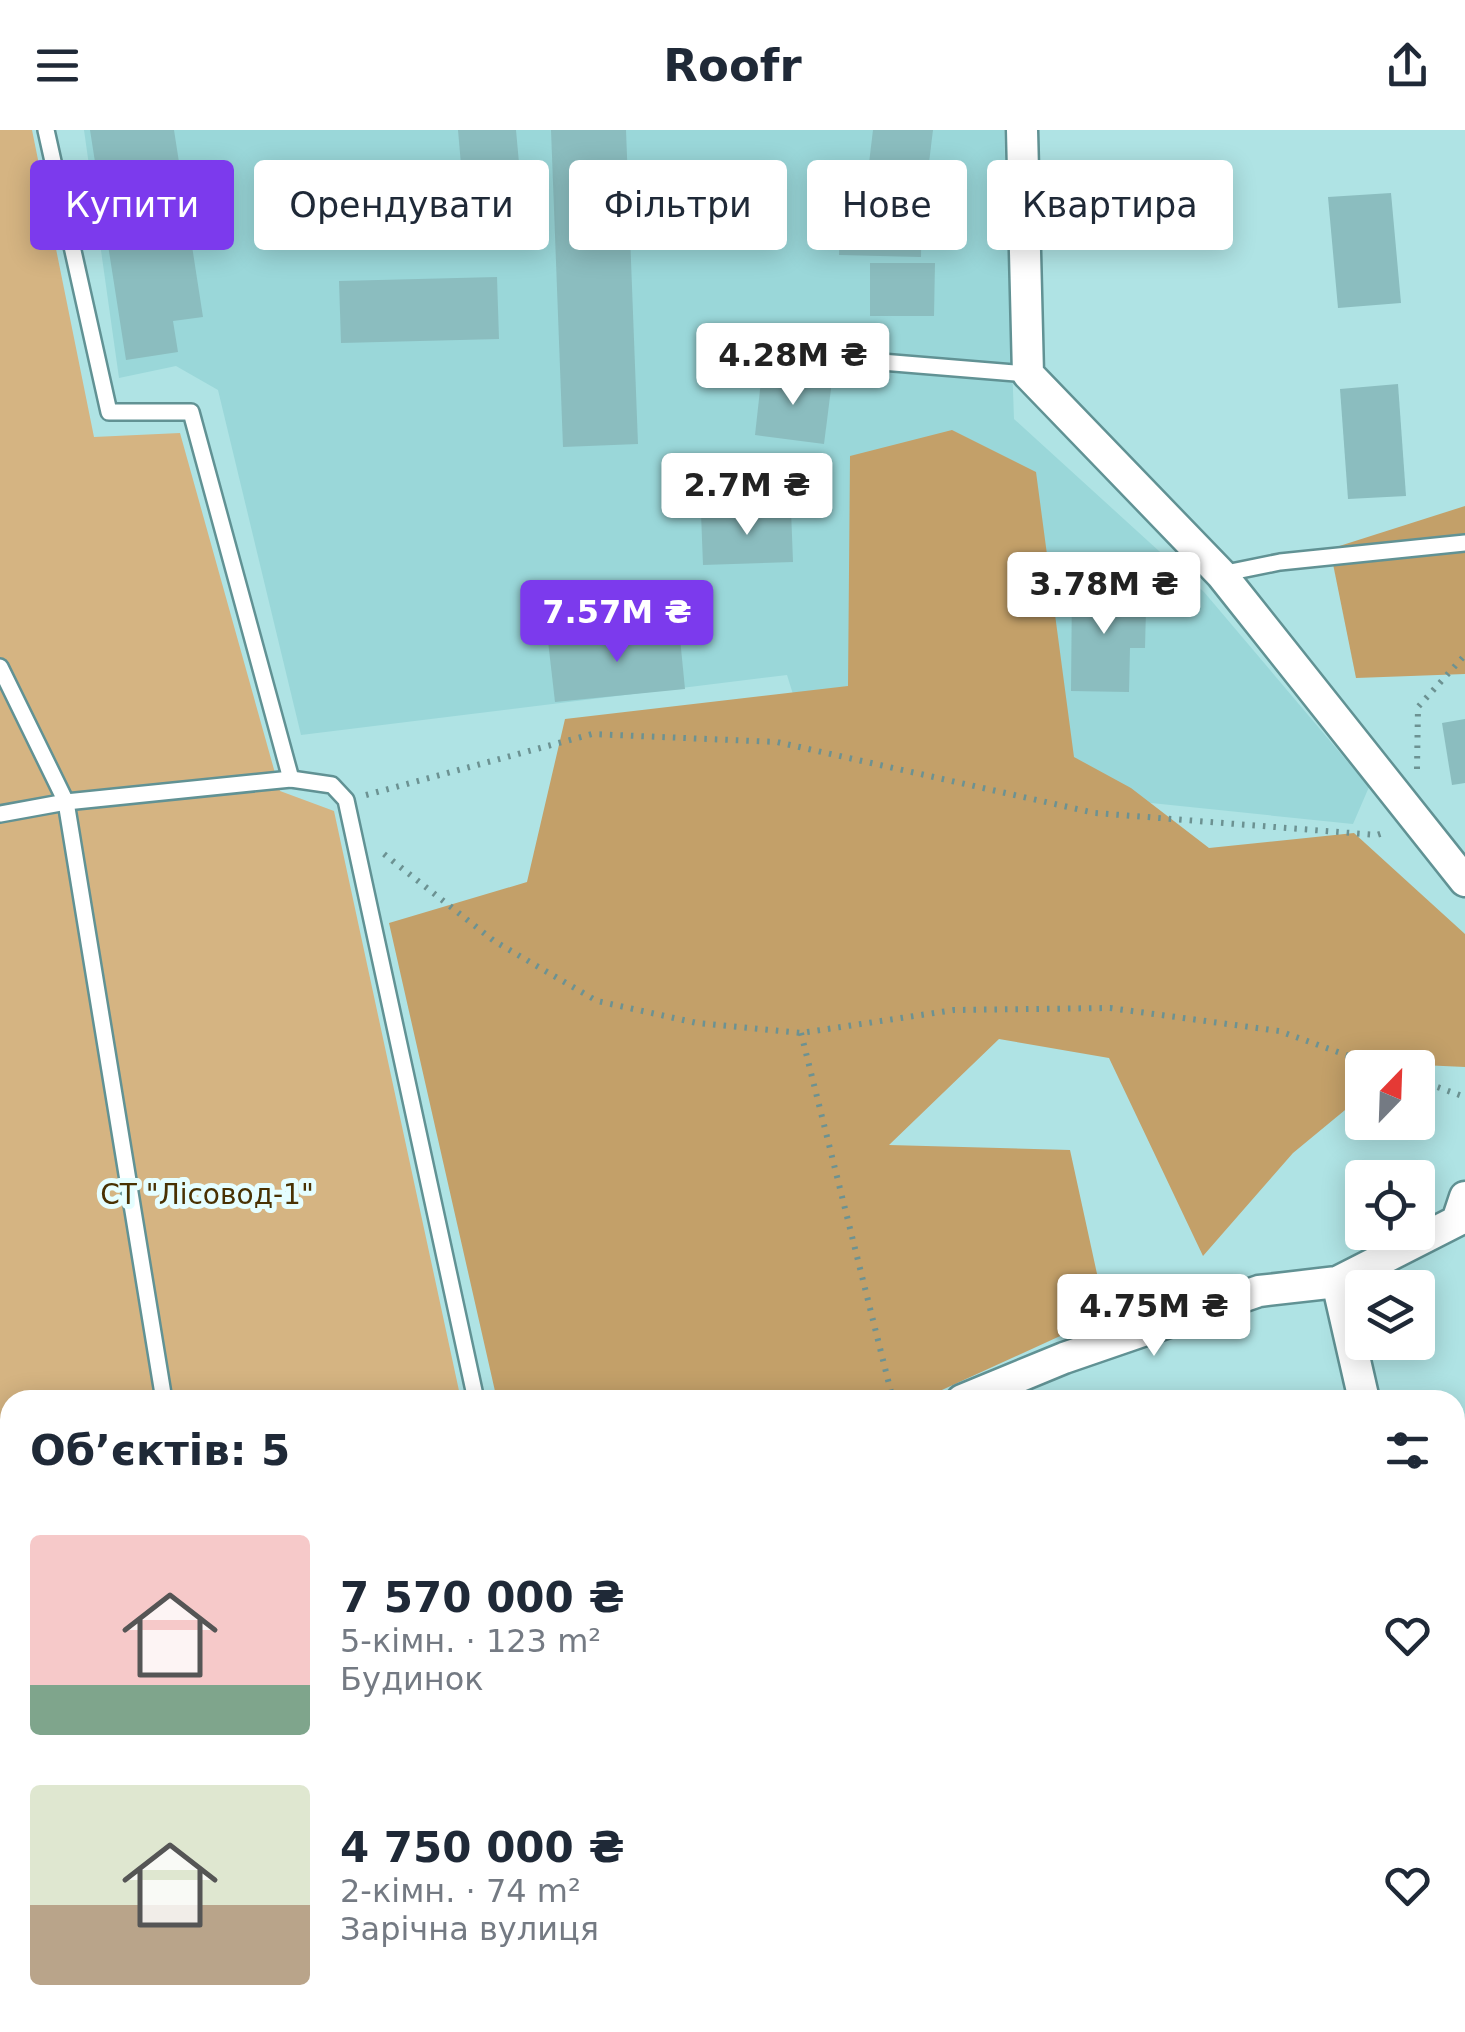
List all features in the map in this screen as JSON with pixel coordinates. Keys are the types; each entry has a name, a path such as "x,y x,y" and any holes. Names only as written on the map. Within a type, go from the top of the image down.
{"street":[{"path":"1022,130 1028,374 1220,574 1465,881"},
{"path":"986,1390 1064,1358 1259,1291 1337,1282 1462,1217"},
{"path":"1337,1282 1362,1390"}],"lane":[{"path":"46,130 109,412 191,412 292,780"},
{"path":"833,358 1028,374"},
{"path":"1220,574 1280,562 1465,543"},
{"path":"0,667 66,802 162,1390"},
{"path":"0,814 66,802 292,780 332,786 346,800 474,1390"}],"path":[{"path":"346,800 592,734 777,742 1094,813 1377,835 1416,821 1418,707 1465,655"},
{"path":"352,829 494,941 597,1001 697,1023 801,1033 954,1010 1110,1008 1280,1031 1345,1054"},
{"path":"801,1033 890,1390"},
{"path":"1435,1086 1465,1097"}],"shaded area":[{"path":"84,130 1004,130 1005,160 987,160 987,250 1008,250 1014,419 1204,592 1369,787 1353,824 1093,797 807,739 787,675 301,735 218,390 176,366 119,378 101,250 234,250 234,160 88,160"},
{"path":"952,430 1036,472 1074,757 1131,788 1209,848 1354,833 1465,934 1465,1067 1435,1066 1435,1050 1345,1050 1345,1110 1293,1153 1203,1256 1109,1058 999,1039 889,1145 1070,1150 1106,1315 942,1390 495,1390 389,923 527,882 565,719 848,686 850,456"},
{"path":"1465,506 1465,674 1356,678 1330,549"}],"green space":[{"name":"СТ \"Лісовод-1\"","path":"0,130 32,130 38,160 30,160 30,250 56,250 94,437 180,433 280,791 334,811 459,1390 0,1390"}],"building":[{"path":"90,130 174,130 179,160 95,160"},
{"path":"458,130 516,130 519,160 461,160"},
{"path":"551,130 626,130 627,160 569,160 569,250 631,250 638,444 563,447"},
{"path":"873,130 933,130 929,160 869,160"},
{"path":"1391,193 1401,303 1338,308 1328,197"},
{"path":"109,250 193,250 203,317 173,321 178,352 126,360"},
{"path":"839,250 921,250 921,257 839,255"},
{"path":"870,263 935,263 934,316 870,316"},
{"path":"497,277 499,339 341,343 339,281"},
{"path":"762,372 832,381 824,444 755,435"},
{"path":"1398,384 1406,496 1348,499 1340,389"},
{"path":"791,510 793,562 703,565 701,513"},
{"path":"1072,584 1130,586 1130,609 1146,609 1145,648 1130,648 1129,692 1071,691"},
{"path":"679,628 685,689 555,702 548,641"},
{"path":"1465,719 1465,783 1452,785 1442,723"}]}
